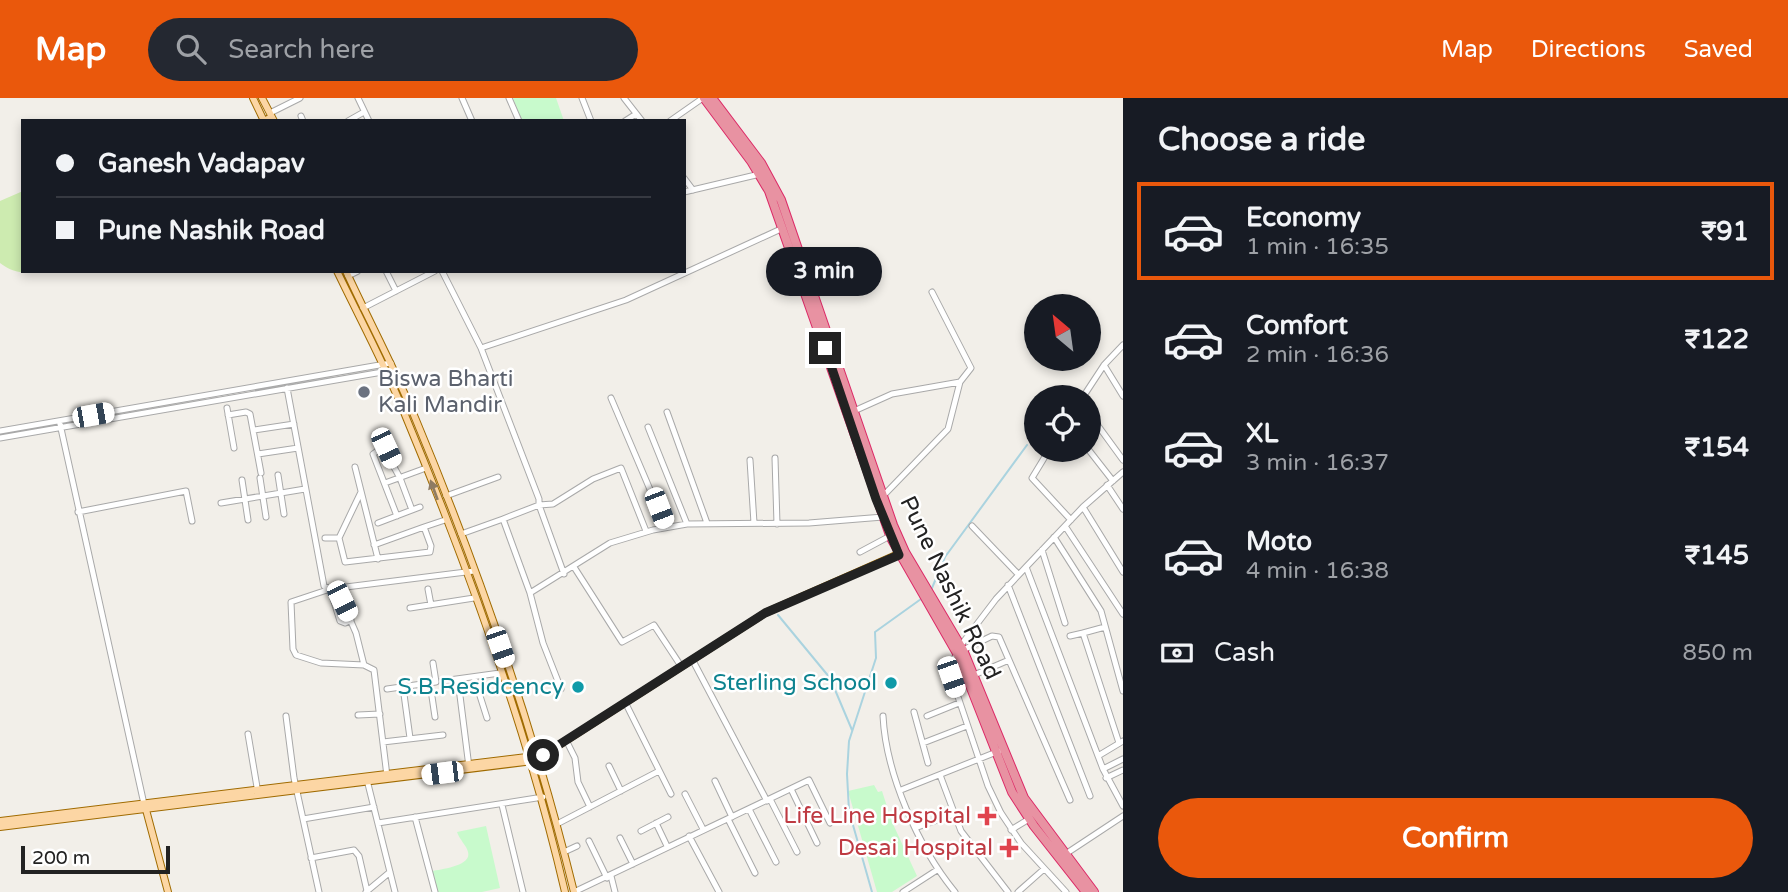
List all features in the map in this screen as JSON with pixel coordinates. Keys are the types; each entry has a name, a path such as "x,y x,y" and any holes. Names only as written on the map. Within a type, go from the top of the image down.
{"highway":[{"name":"Pune Nashik Road","path":"704,98 760,174 784,227 890,536 961,650 974,676 1012,792 1029,819 1086,892"},
{"name":"Pune Nashik Road","path":"712,98 761,163 781,200 902,553"},
{"name":"Pune Nashik Road","path":"961,650 999,751 1024,799 1094,892"}],"main road":[{"path":"253,98 263,119"},
{"path":"262,98 272,117"},
{"path":"338,273 426,468 466,572 500,673 536,757 565,892"},
{"path":"347,274 392,367 461,534 536,757 574,892"},
{"path":"0,821 258,793 536,757 765,613 902,553"},
{"path":"0,827 145,806"},
{"path":"145,806 168,892"}],"street":[{"path":"272,117 300,98"},
{"path":"358,98 368,119"},
{"path":"462,98 471,119"},
{"path":"509,98 518,119"},
{"path":"582,98 590,119"},
{"path":"624,98 640,119"},
{"path":"673,119 704,98"},
{"path":"352,119 365,112"},
{"path":"628,119 636,114"},
{"path":"686,192 760,174"},
{"path":"686,180 693,190"},
{"path":"686,272 784,227"},
{"path":"387,273 396,291"},
{"path":"363,308 431,273"},
{"path":"443,273 481,348 564,574"},
{"path":"481,348 626,300 684,273"},
{"path":"883,496 947,429 960,382 969,373 970,364 932,292"},
{"path":"1091,385 1104,365 1123,345"},
{"path":"1104,365 1123,396"},
{"path":"0,431 63,423 392,367"},
{"path":"854,411 891,394 960,382"},
{"path":"286,385 322,582 330,589 340,621 345,623 351,620"},
{"path":"611,398 666,527"},
{"path":"234,448 228,411 248,412 254,430 266,517"},
{"path":"667,412 707,523"},
{"path":"0,438 63,423"},
{"path":"63,423 78,512 145,806"},
{"path":"254,430 294,424"},
{"path":"649,427 687,524"},
{"path":"1101,430 1123,460"},
{"path":"397,516 372,452 383,447 400,478 412,510"},
{"path":"258,454 298,448"},
{"path":"775,458 777,524"},
{"path":"750,460 754,523"},
{"path":"1042,462 1032,478 1071,520"},
{"path":"1098,462 1113,481"},
{"path":"355,467 377,559"},
{"path":"385,483 426,468"},
{"path":"461,534 539,505 553,504 593,479 621,468 646,531"},
{"path":"1074,878 1065,891 1011,830 993,797 949,670 952,660 1008,585 1083,507 1123,472"},
{"path":"278,475 284,514"},
{"path":"446,496 498,477"},
{"path":"242,480 248,520"},
{"path":"1107,485 1123,509"},
{"path":"221,503 305,489"},
{"path":"78,512 186,491 192,521"},
{"path":"361,492 339,538 345,562 430,552 431,546 424,527"},
{"path":"378,523 420,507"},
{"path":"1083,507 1123,572"},
{"path":"352,509 366,513"},
{"path":"530,593 610,543 646,531 687,524 777,524 883,517"},
{"path":"503,519 530,593 543,643 561,689"},
{"path":"374,545 445,520"},
{"path":"972,526 1018,574"},
{"path":"1065,526 1123,614"},
{"path":"860,552 890,536"},
{"path":"1054,537 1101,611 1123,691"},
{"path":"325,538 339,538"},
{"path":"1042,550 1065,623"},
{"path":"574,567 622,642 654,625 681,666"},
{"path":"1026,567 1102,769 1120,795 1123,806"},
{"path":"387,776 374,670 364,665 321,663 296,655 293,649 291,602 330,589 474,571"},
{"path":"1008,585 1090,796"},
{"path":"428,590 431,605"},
{"path":"410,608 474,598"},
{"path":"342,601 351,620 364,665"},
{"path":"1070,636 1105,627"},
{"path":"1083,633 1121,742 1098,755"},
{"path":"961,650 996,635 1070,800"},
{"path":"692,659 797,852"},
{"path":"974,676 1009,660"},
{"path":"387,689 436,682 433,663"},
{"path":"442,681 500,673"},
{"path":"474,677 487,718"},
{"path":"458,680 469,766"},
{"path":"430,683 435,718"},
{"path":"403,687 410,738"},
{"path":"625,702 671,794"},
{"path":"927,716 959,703"},
{"path":"914,712 928,763"},
{"path":"358,715 380,714"},
{"path":"286,716 296,788 319,892"},
{"path":"883,716 888,754 915,828 937,870 955,892"},
{"path":"923,743 967,726"},
{"path":"248,734 258,793"},
{"path":"383,742 443,735"},
{"path":"566,740 575,758 578,782 590,807"},
{"path":"901,790 999,751"},
{"path":"1102,769 1123,759"},
{"path":"610,766 621,790"},
{"path":"1106,778 1123,770"},
{"path":"557,824 659,771"},
{"path":"940,775 954,814 970,845 1008,892"},
{"path":"367,779 395,892"},
{"path":"574,892 809,780 831,823"},
{"path":"716,781 755,873"},
{"path":"791,789 817,843"},
{"path":"685,794 703,829"},
{"path":"378,823 543,797"},
{"path":"502,805 523,892"},
{"path":"303,819 374,807"},
{"path":"748,809 776,862"},
{"path":"915,828 954,814"},
{"path":"1064,855 1123,816"},
{"path":"415,817 435,892"},
{"path":"641,831 668,817"},
{"path":"1011,830 1029,819"},
{"path":"656,823 667,846"},
{"path":"689,836 719,892"},
{"path":"620,838 633,864"},
{"path":"589,841 615,892"},
{"path":"564,852 577,846"},
{"path":"311,858 354,850 359,856 366,891 390,872"},
{"path":"1018,892 1044,869"},
{"path":"908,891 937,870"}],"green space":[{"path":"513,98 556,98 563,119 521,119"},
{"path":"21,192 21,273 0,263 0,201"},
{"path":"874,785 878,792 882,791 892,822 917,876 892,892 877,892 848,791"},
{"path":"486,826 500,888 482,892 437,892 432,871 461,864 468,857 457,832"}],"waterway":[{"path":"932,588 945,557 1024,449"},
{"path":"872,892 849,811 849,741 876,658 875,632 921,599"},
{"path":"778,615 830,678 852,730"}],"place":[{"name":"Biswa Bharti Kali Mandir","path":"364,392"},
{"name":"Sterling School","path":"891,683"},
{"name":"S.B.Residcency","path":"578,687"},
{"name":"Life Line Hospital","path":"987,816"},
{"name":"Desai Hospital","path":"1009,848"}],"route":[{"path":"543,755 765,613 899,555 876,499 825,348"}]}
